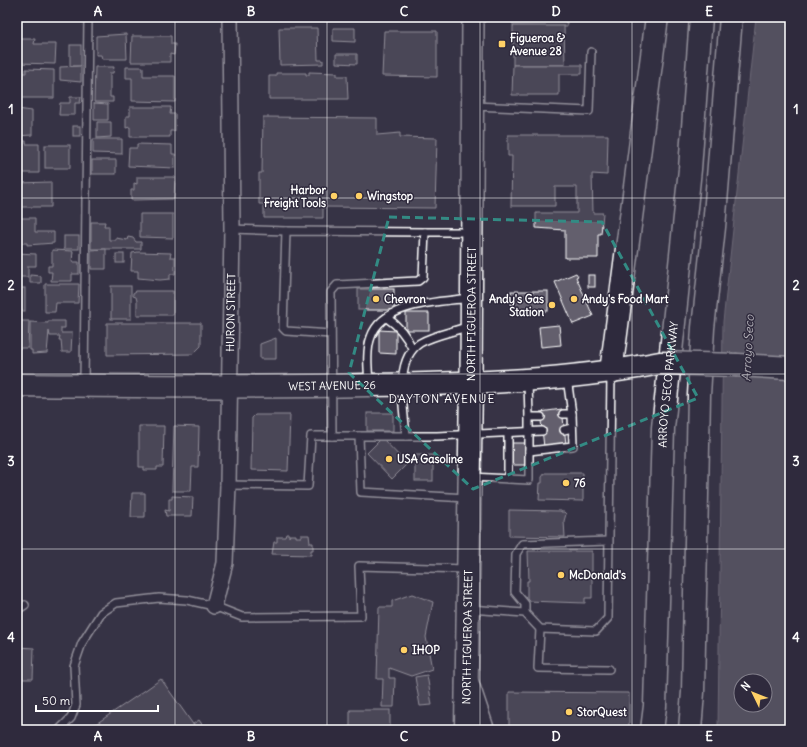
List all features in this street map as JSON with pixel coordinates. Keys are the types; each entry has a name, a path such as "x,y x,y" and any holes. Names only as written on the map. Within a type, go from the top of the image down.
{"main road":[{"name":"NORTH FIGUEROA STREET","path":"466,730 473,232 473,17"},
{"path":"611,372 657,17"},
{"name":"ARROYO SECO PARKWAY","path":"652,730 655,706 663,428 690,169 702,17"},
{"path":"690,730 693,692 703,328 714,227 731,17"},
{"name":"WEST AVENUE 26","path":"17,385 230,387 402,386 528,380 611,372 660,363 790,368"},
{"path":"467,682 483,730"},
{"path":"693,692 695,730"}],"street":[{"name":"HURON STREET","path":"214,606 225,563 228,485 232,229 230,17"}],"lane":[{"path":"84,386 88,17"},
{"path":"474,106 589,111 591,52"},
{"path":"232,229 286,231 473,232"},
{"path":"286,231 283,328 286,331 331,334"},
{"path":"332,436 332,292 337,285 418,281 423,278 425,232"},
{"path":"369,385 371,337 377,327 387,318 403,308 413,305 472,298"},
{"path":"387,318 397,325 407,336 412,348"},
{"path":"406,436 402,386 403,368 406,356 412,348 428,340 472,326"},
{"path":"468,609 525,613 540,629 596,631 608,618 611,372"},
{"path":"529,451 573,446 572,414 566,376"},
{"path":"359,436 361,492 470,488 508,479 529,480 528,380"},
{"path":"562,414 572,414"},
{"path":"529,418 541,417"},
{"path":"564,430 572,428"},
{"path":"228,485 308,486 311,436 406,436 529,433 542,431"},
{"path":"508,433 508,479"},
{"path":"525,613 525,604 515,592 516,554 522,544 608,541"},
{"path":"59,730 71,718 76,705 74,666 82,643 101,613 116,603 159,598 214,606 242,617 361,616 359,566 468,570"},
{"path":"17,610 25,605"},
{"path":"540,629 538,668 609,669"}],"highlighted area":[{"path":"389,217 602,222 698,398 473,489 349,373"}],"water":[{"name":"Arroyo Seco","path":"756,17 790,17 790,730 718,730 723,322"}],"building":[{"path":"513,17 565,17 567,19 567,22 565,22 567,23 567,27 513,26"},
{"path":"513,26 564,26 565,65 513,65"},
{"path":"279,28 317,28 318,60 323,60 323,64 280,65"},
{"path":"333,28 355,28 355,42 333,41"},
{"path":"384,31 437,31 437,77 382,76"},
{"path":"126,34 127,59 102,59 101,55 96,55 96,36"},
{"path":"132,36 171,36 171,44 175,44 174,55 170,54 170,62 131,62"},
{"path":"17,39 35,39 34,44 56,44 55,64 17,63"},
{"path":"70,45 81,45 81,66 70,66"},
{"path":"336,54 357,54 357,64 336,63"},
{"path":"513,65 582,65 582,74 559,74 559,95 512,95"},
{"path":"81,66 81,82 60,80 60,67"},
{"path":"95,67 114,67 113,73 110,73 110,97 113,97 113,102 94,102"},
{"path":"126,67 143,67 143,76 175,76 175,102 132,101 132,78 126,78"},
{"path":"26,69 54,70 54,98 17,98 17,73 26,73"},
{"path":"309,72 337,73 337,76 347,76 348,99 269,99 269,76 276,76 276,73 306,73 306,75 309,75"},
{"path":"70,97 81,97 80,103 75,103 75,115 59,115 60,103 70,103"},
{"path":"94,103 108,104 108,120 94,120"},
{"path":"130,107 171,107 170,114 175,114 175,131 170,131 170,137 130,137 130,127 126,128 126,116 130,116"},
{"path":"17,109 32,111 32,135 17,136"},
{"path":"263,117 377,118 377,135 400,133 400,137 437,138 435,208 323,207 323,218 264,218 264,204 259,204 259,173 262,173"},
{"path":"97,122 111,122 111,137 97,138"},
{"path":"73,126 80,126 80,136 73,136"},
{"path":"508,135 608,135 607,175 592,174 593,213 603,213 601,234 598,234 598,258 565,258 565,230 536,228 536,213 577,213 577,187 555,187 555,206 511,206 512,156 508,156"},
{"path":"93,139 122,139 122,154 93,153"},
{"path":"17,141 26,141 26,144 39,144 39,173 17,173"},
{"path":"137,144 172,145 172,154 175,154 175,168 128,166 129,148 137,148"},
{"path":"45,145 70,145 70,168 45,168"},
{"path":"92,160 116,160 116,174 92,174"},
{"path":"137,177 175,177 174,199 131,200 131,190 134,190 134,183 137,184"},
{"path":"51,182 51,207 17,207 17,183"},
{"path":"140,214 173,214 173,238 140,237"},
{"path":"17,218 35,218 35,232 54,232 54,243 27,245 27,243 17,243"},
{"path":"91,222 105,222 104,226 109,226 109,240 116,240 116,238 127,240 128,237 133,238 136,242 141,242 141,249 91,249"},
{"path":"64,236 79,236 79,249 64,249"},
{"path":"106,249 106,269 91,269 91,250"},
{"path":"52,250 73,251 72,262 79,262 79,274 72,274 72,281 51,281 52,272 48,272 48,266 52,266"},
{"path":"17,253 36,254 36,266 28,266 28,277 17,277"},
{"path":"132,253 171,253 170,257 175,257 175,274 170,274 170,279 160,280 138,278 138,271 131,271"},
{"path":"116,254 124,254 124,263 116,263"},
{"name":"Andy's Food Mart","path":"576,273 578,276 576,277 593,316 573,324 555,282"},
{"path":"30,275 41,276 41,283 30,283"},
{"path":"588,275 595,275 595,287 588,287"},
{"path":"45,284 79,284 78,303 56,303 55,312 45,312"},
{"path":"111,286 131,286 131,319 111,319"},
{"path":"17,288 25,288 25,311 17,311"},
{"name":"Chevron","path":"358,289 394,289 394,310 358,310"},
{"path":"136,291 173,291 173,315 137,315 137,301 136,297 133,296 133,293"},
{"path":"511,291 548,291 548,311 511,311"},
{"path":"406,313 429,313 429,330 406,330"},
{"path":"17,321 29,321 28,348 17,348"},
{"path":"48,321 65,321 65,328 61,328 61,333 72,333 71,352 62,352 61,340 59,340 60,336 50,336 49,331 47,353 32,354 32,350 30,350 30,322 48,323"},
{"path":"107,323 201,323 201,346 193,354 107,355"},
{"path":"559,325 561,345 541,347 539,327"},
{"path":"379,330 396,331 396,354 379,353"},
{"path":"276,338 276,359 260,359 260,344"},
{"path":"562,409 566,444 544,447 540,412"},
{"path":"367,413 393,413 393,431 367,431"},
{"path":"255,415 290,415 288,471 251,470 252,418"},
{"path":"139,426 164,426 163,467 157,467 157,470 144,470 144,467 139,467"},
{"path":"174,426 199,427 198,467 192,467 191,491 172,491"},
{"path":"382,438 407,464 392,479 367,453"},
{"path":"509,443 526,443 526,465 509,465"},
{"path":"415,455 433,455 433,481 415,481"},
{"path":"545,473 583,473 583,501 539,500 540,483 542,483 542,477"},
{"path":"132,493 145,493 145,517 131,517"},
{"path":"172,496 193,497 192,516 166,516 165,510 169,511 169,499 172,499"},
{"path":"509,510 564,512 566,514 564,521 565,537 509,536"},
{"path":"286,534 289,534 289,537 290,535 301,537 301,535 309,535 310,543 313,543 311,555 272,554 274,542 277,542 277,537 285,537"},
{"name":"McDonald's","path":"528,551 592,551 592,598 585,598 585,603 527,601 527,581 529,581"},
{"name":"IHOP","path":"412,594 433,602 426,637 432,669 411,676 389,668 389,678 395,678 394,707 382,707 383,679 377,679 379,607 392,607 392,601"},
{"path":"17,647 34,648 33,679 17,679"},
{"path":"427,675 432,705 420,706 415,677"},
{"path":"161,679 197,730 87,730 147,689"},
{"name":"StorQuest","path":"509,692 629,693 629,730 509,730"},
{"path":"350,710 390,710 390,730 350,730"},
{"path":"199,720 206,730 197,730 193,724"}],"place":[{"name":"Figueroa & Avenue 28","path":"502,44"},
{"name":"Harbor Freight Tools","path":"334,196"},
{"name":"Wingstop","path":"359,196"},
{"name":"Chevron","path":"376,299"},
{"name":"Andy's Food Mart","path":"574,299"},
{"name":"Andy's Gas Station","path":"552,305"},
{"name":"USA Gasoline","path":"389,459"},
{"name":"76","path":"566,483"},
{"name":"McDonald's","path":"561,575"},
{"name":"IHOP","path":"404,650"},
{"name":"StorQuest","path":"569,712"}],"district":[{"name":"DAYTON AVENUE","path":"442,399"}]}
